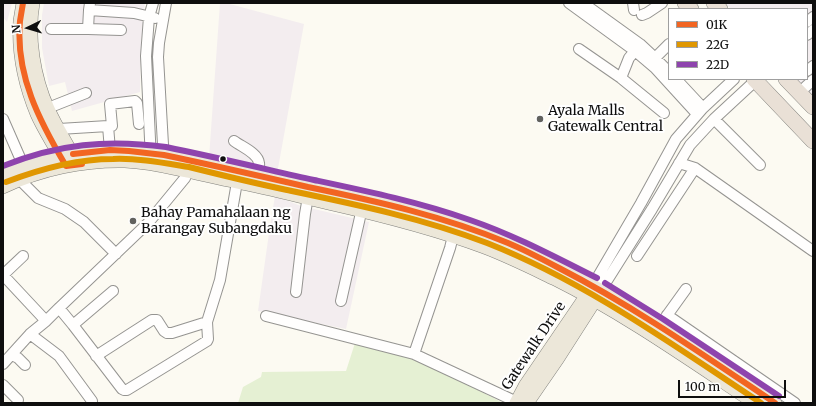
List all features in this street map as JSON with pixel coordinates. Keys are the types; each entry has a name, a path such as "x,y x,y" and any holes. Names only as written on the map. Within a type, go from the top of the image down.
{"highway":[{"path":"755,80 813,141"},
{"path":"794,84 813,107"}],"main road":[{"path":"23,3 20,22 20,41 25,75 30,93 43,112 69,160"},
{"path":"33,3 31,40 43,112 59,129 69,160"},
{"path":"4,173 24,167 69,160 110,150 363,204 416,211 466,226 523,250 775,403"},
{"path":"3,188 20,180 50,170 69,160 126,161 151,158"},
{"path":"189,166 237,182 256,180"},
{"path":"363,204 412,223 484,247 555,280 594,293"},
{"path":"484,247 489,235"},
{"name":"Gatewalk Drive","path":"519,403 525,386 594,293"},
{"path":"656,331 755,403"}],"street":[{"path":"151,158 146,56 149,17 153,3"},
{"path":"164,161 158,57 162,20 166,3"},
{"path":"568,3 655,58 668,71"},
{"path":"583,3 638,48 655,68 700,111"},
{"path":"636,9 648,13 662,3"},
{"path":"88,29 90,7 134,13 162,20"},
{"path":"51,29 121,30"},
{"path":"655,58 668,45"},
{"path":"621,78 629,58 638,48"},
{"path":"579,49 621,78 664,113"},
{"path":"677,80 700,111"},
{"path":"594,293 676,139 700,111 733,80"},
{"path":"594,293 652,209 690,145 714,119 755,80"},
{"path":"794,84 813,80"},
{"path":"43,112 86,93"},
{"path":"112,126 110,104 135,101 138,103 139,124"},
{"path":"3,119 24,167"},
{"path":"714,119 760,165"},
{"path":"59,129 108,126 110,150"},
{"path":"234,142 257,156 259,163 256,180"},
{"path":"680,163 695,168 813,251"},
{"path":"3,364 30,334 46,321 148,224 185,178 189,166"},
{"path":"637,256 695,168"},
{"path":"20,180 38,198 65,209 84,222 116,254"},
{"path":"59,308 124,390 127,390 207,341 207,322 220,280 237,182"},
{"path":"296,292 309,192"},
{"path":"641,203 652,209"},
{"path":"341,301 363,204"},
{"path":"414,354 450,248 452,236"},
{"path":"23,256 3,275 46,321"},
{"path":"656,331 686,289"},
{"path":"73,325 113,291"},
{"path":"667,315 794,403"},
{"path":"266,316 414,354 519,403"},
{"path":"96,356 152,320 157,320 167,333 172,333 207,322"},
{"path":"30,334 59,356 92,401"},
{"path":"12,355 18,358 25,365"},
{"path":"3,385 18,400"}],"shaded area":[{"path":"3,3 12,3 7,22 3,17"},
{"path":"44,3 145,3 141,43 140,92 72,111 65,82 49,86 42,48 42,15"},
{"path":"220,3 226,3 304,24 277,174 209,158"},
{"path":"725,3 813,3 813,97 797,80 808,80 808,8 730,8"},
{"path":"275,196 301,206 300,213 308,215 310,208 369,222 346,329 258,311"}],"green space":[{"path":"355,343 420,361 457,378 503,403 238,403 243,387 261,377 262,372 346,371"}],"transit line":[{"name":"01K","path":"23,3 19,41 21,60 31,97 47,132 66,166 82,164"},
{"name":"22D","path":"3,166 43,153 83,145 123,144 166,147 412,202 486,226 518,239 597,278"},
{"name":"01K","path":"73,154 110,150 164,155 409,210 484,233 534,255 615,299 669,332 775,403"},
{"name":"22G","path":"6,182 45,169 99,159 161,162 363,206 438,226 487,243 524,259 594,295 662,337 761,403"},
{"name":"22D","path":"605,283 663,319 779,396"}],"place":[{"name":"Ayala Malls Gatewalk Central","path":"540,119"},
{"name":"Bahay Pamahalaan ng Barangay Subangdaku","path":"133,221"}]}
